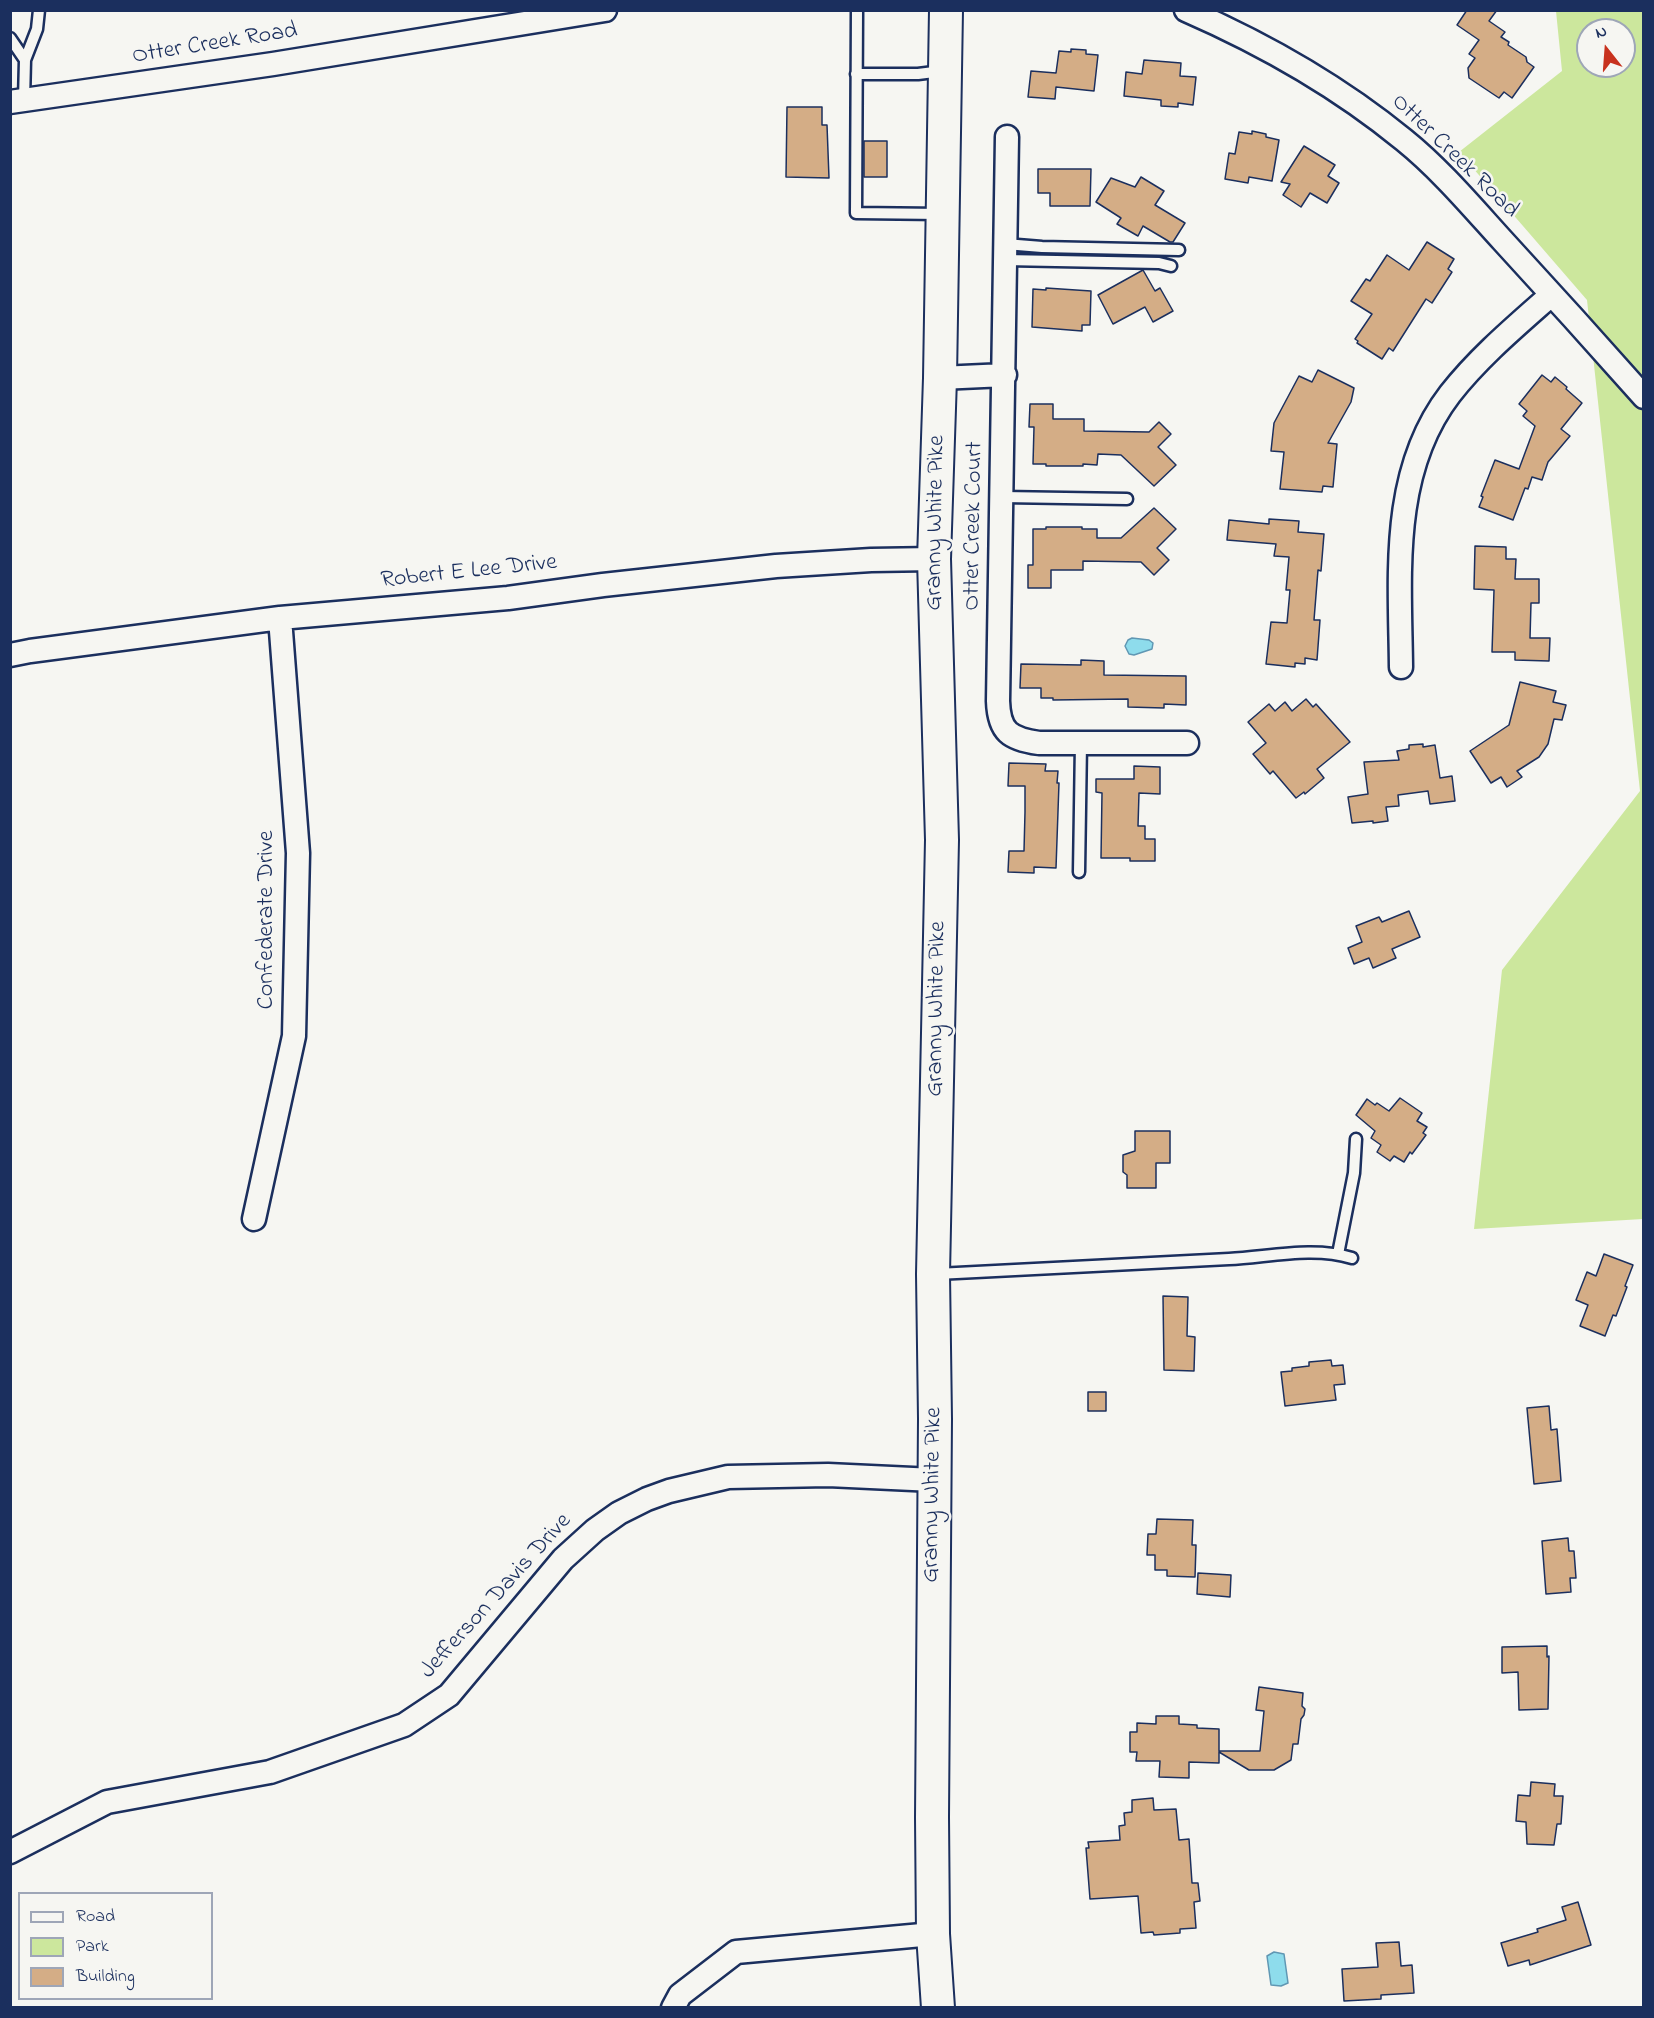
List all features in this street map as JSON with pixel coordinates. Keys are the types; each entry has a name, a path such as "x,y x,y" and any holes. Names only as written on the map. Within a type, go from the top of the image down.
{"main road":[{"name":"Granny White Pike","path":"938,2007 933,1934 932,1817 933,1274 942,840 934,559 944,214 946,10"}],"street":[{"name":"Otter Creek Road","path":"17,101 282,63 605,10"},
{"name":"Otter Creek Road","path":"1186,10 1289,61 1331,86 1406,142 1478,214 1644,397"},
{"name":"Otter Creek Court","path":"1007,136 998,712 1008,734 1026,741 1187,743"},
{"path":"1401,667 1402,529 1407,490 1420,444 1442,406 1462,380 1497,344 1551,295"},
{"path":"940,378 1005,375"},
{"name":"Robert E Lee Drive","path":"10,655 280,618 508,598 803,564 934,559"},
{"name":"Confederate Drive","path":"254,1219 294,1036 298,853 280,618"},
{"name":"Jefferson Davis Drive","path":"10,1852 107,1802 270,1772 404,1725 449,1695 563,1559 603,1524 647,1499 669,1491 728,1477 828,1475 934,1480"},
{"path":"673,2007 680,1995 736,1952 933,1934"}],"lane":[{"path":"17,101 25,60 37,29 39,10"},
{"path":"857,10 856,213 944,214"},
{"path":"10,38 25,60"},
{"path":"856,74 918,74 946,70"},
{"path":"1005,252 1042,247 1179,250"},
{"path":"1094,248 1094,261"},
{"path":"1005,252 1094,261 1159,263 1171,266"},
{"path":"1003,496 1127,499"},
{"path":"1079,872 1081,742"},
{"path":"1338,1254 1354,1173 1356,1139"},
{"path":"933,1274 1309,1253 1338,1254 1352,1258"}],"green space":[{"path":"1556,11 1643,11 1643,1219 1474,1229 1502,970 1640,791 1587,300 1459,152 1562,71"}],"water":[{"path":"1132,638 1149,640 1153,643 1152,649 1134,655 1129,654 1125,646"},
{"path":"1274,1952 1284,1954 1288,1983 1281,1986 1271,1985 1267,1956"}],"building":[{"path":"1467,10 1497,10 1489,21 1505,32 1501,37 1509,42 1508,45 1526,57 1527,62 1534,67 1512,98 1504,92 1499,98 1469,78 1468,68 1475,58 1469,54 1479,40 1457,25"},
{"path":"1071,49 1086,50 1086,54 1098,55 1094,91 1056,87 1055,99 1028,97 1031,71 1056,73 1059,51 1071,52"},
{"path":"1144,60 1181,63 1180,76 1196,77 1193,105 1178,103 1178,107 1161,106 1161,100 1124,96 1126,72 1142,74"},
{"path":"787,107 822,107 822,125 827,125 829,178 786,177"},
{"path":"1252,131 1279,140 1272,181 1249,177 1248,183 1225,179 1229,153 1235,154 1239,132 1252,134"},
{"path":"864,141 887,141 887,177 864,177"},
{"path":"1304,146 1335,165 1328,176 1339,183 1327,203 1310,193 1301,207 1283,195 1290,184 1281,182"},
{"path":"1038,169 1091,169 1090,206 1050,206 1050,193 1038,193"},
{"path":"1141,177 1164,191 1155,205 1185,223 1173,242 1143,226 1138,236 1117,224 1121,218 1096,202 1111,178 1135,187"},
{"path":"1427,242 1454,259 1448,269 1452,272 1432,303 1426,299 1393,351 1389,348 1382,359 1357,343 1355,339 1372,314 1351,301 1366,279 1370,281 1387,255 1409,270"},
{"path":"1143,270 1155,291 1160,288 1173,311 1153,322 1145,307 1113,324 1098,295"},
{"path":"1046,288 1091,291 1090,325 1082,325 1082,331 1032,327 1033,289 1046,290"},
{"path":"1318,370 1354,388 1351,402 1328,443 1337,444 1333,487 1323,486 1322,492 1280,489 1284,452 1271,451 1274,423 1299,376 1312,382"},
{"path":"1542,375 1551,382 1555,377 1582,403 1561,429 1570,436 1548,462 1542,480 1532,477 1528,489 1525,488 1513,520 1479,507 1483,497 1481,496 1495,460 1519,469 1535,426 1523,416 1527,411 1519,404"},
{"path":"1030,404 1053,404 1053,419 1084,419 1084,431 1149,432 1159,422 1171,434 1158,447 1176,465 1154,486 1121,455 1098,454 1097,465 1033,464 1034,427 1029,427"},
{"path":"1154,508 1176,529 1157,548 1169,560 1154,575 1141,562 1083,561 1083,570 1051,570 1051,588 1028,588 1028,565 1033,565 1033,529 1082,527 1082,529 1097,529 1097,538 1121,538"},
{"path":"1269,519 1299,521 1298,532 1324,534 1321,571 1318,570 1314,620 1320,620 1317,660 1305,658 1305,664 1295,663 1295,667 1266,664 1271,622 1287,623 1290,590 1286,590 1289,557 1274,556 1276,544 1227,540 1229,520 1269,524"},
{"path":"1475,546 1506,547 1506,559 1516,559 1515,579 1539,579 1539,603 1531,603 1530,638 1550,638 1549,661 1515,660 1515,652 1492,652 1494,590 1474,589"},
{"path":"1081,660 1104,661 1104,675 1186,676 1186,705 1164,704 1164,708 1128,707 1128,699 1053,700 1053,698 1041,698 1041,688 1020,688 1021,664 1081,665"},
{"path":"1520,682 1556,691 1553,702 1566,705 1562,720 1554,719 1548,744 1539,757 1517,771 1522,777 1507,787 1501,777 1491,783 1470,751 1509,725"},
{"path":"1306,699 1313,707 1316,704 1350,742 1317,769 1324,778 1305,794 1304,792 1296,798 1273,771 1270,774 1253,754 1266,743 1248,722 1269,704 1275,711 1285,702 1292,711"},
{"path":"1423,744 1423,747 1435,745 1440,778 1452,776 1455,801 1430,804 1428,791 1398,795 1399,806 1386,807 1388,821 1352,823 1348,797 1368,794 1364,762 1399,760 1397,751 1409,749 1409,745"},
{"path":"1009,763 1046,764 1045,771 1058,771 1056,868 1034,867 1034,873 1008,872 1009,851 1024,851 1025,812 1025,786 1008,786"},
{"path":"1134,766 1160,767 1160,794 1139,793 1138,826 1145,826 1145,839 1155,839 1155,861 1101,858 1102,793 1096,792 1096,779 1134,779"},
{"path":"1409,911 1420,937 1392,949 1396,958 1373,968 1369,958 1354,964 1348,948 1362,942 1356,926 1379,917 1382,922"},
{"path":"1400,1098 1422,1113 1417,1121 1427,1127 1423,1133 1426,1135 1404,1162 1394,1156 1390,1161 1377,1152 1381,1145 1371,1138 1375,1131 1356,1115 1367,1099 1389,1111"},
{"path":"1135,1131 1170,1131 1170,1163 1156,1163 1156,1188 1127,1188 1127,1175 1123,1172 1123,1155 1135,1151"},
{"path":"1604,1254 1633,1265 1616,1316 1613,1315 1605,1336 1580,1326 1588,1305 1576,1300 1587,1272 1596,1276"},
{"path":"1163,1296 1188,1297 1187,1336 1195,1337 1194,1371 1164,1370"},
{"path":"1331,1360 1332,1366 1343,1365 1345,1384 1334,1385 1336,1400 1285,1406 1281,1372 1309,1366 1309,1362"},
{"path":"1088,1392 1106,1392 1106,1411 1088,1411"},
{"path":"1549,1406 1551,1430 1557,1429 1561,1481 1534,1484 1527,1408"},
{"path":"1157,1519 1193,1520 1192,1545 1196,1545 1195,1577 1167,1576 1167,1570 1155,1570 1155,1555 1147,1555 1148,1534 1156,1534"},
{"path":"1568,1538 1569,1551 1574,1551 1576,1578 1570,1578 1571,1592 1546,1594 1542,1541"},
{"path":"1198,1573 1231,1575 1230,1597 1197,1594"},
{"path":"1547,1646 1547,1657 1549,1656 1548,1709 1519,1710 1518,1672 1502,1673 1502,1647"},
{"path":"1259,1687 1303,1693 1302,1706 1305,1709 1301,1719 1298,1744 1293,1744 1291,1760 1274,1770 1249,1770 1219,1752 1219,1763 1189,1762 1189,1778 1159,1777 1160,1761 1136,1761 1137,1752 1130,1752 1130,1732 1137,1732 1137,1723 1156,1724 1156,1716 1179,1716 1179,1724 1219,1729 1219,1751 1260,1751 1264,1711 1256,1710"},
{"path":"1531,1782 1555,1784 1554,1796 1563,1796 1561,1824 1557,1824 1554,1845 1527,1844 1526,1822 1516,1821 1518,1795 1530,1796"},
{"path":"1153,1798 1154,1810 1176,1809 1179,1840 1189,1839 1192,1883 1198,1883 1200,1901 1194,1902 1196,1928 1180,1929 1180,1933 1154,1935 1153,1932 1141,1933 1138,1896 1090,1899 1086,1848 1089,1848 1088,1842 1120,1840 1119,1826 1125,1825 1124,1813 1132,1812 1132,1800"},
{"path":"1578,1902 1591,1945 1530,1965 1529,1960 1508,1966 1501,1943 1538,1932 1537,1929 1566,1920 1562,1907"},
{"path":"1399,1942 1401,1966 1412,1965 1414,1993 1381,1995 1381,1999 1344,2001 1342,1969 1378,1967 1376,1943"}]}
